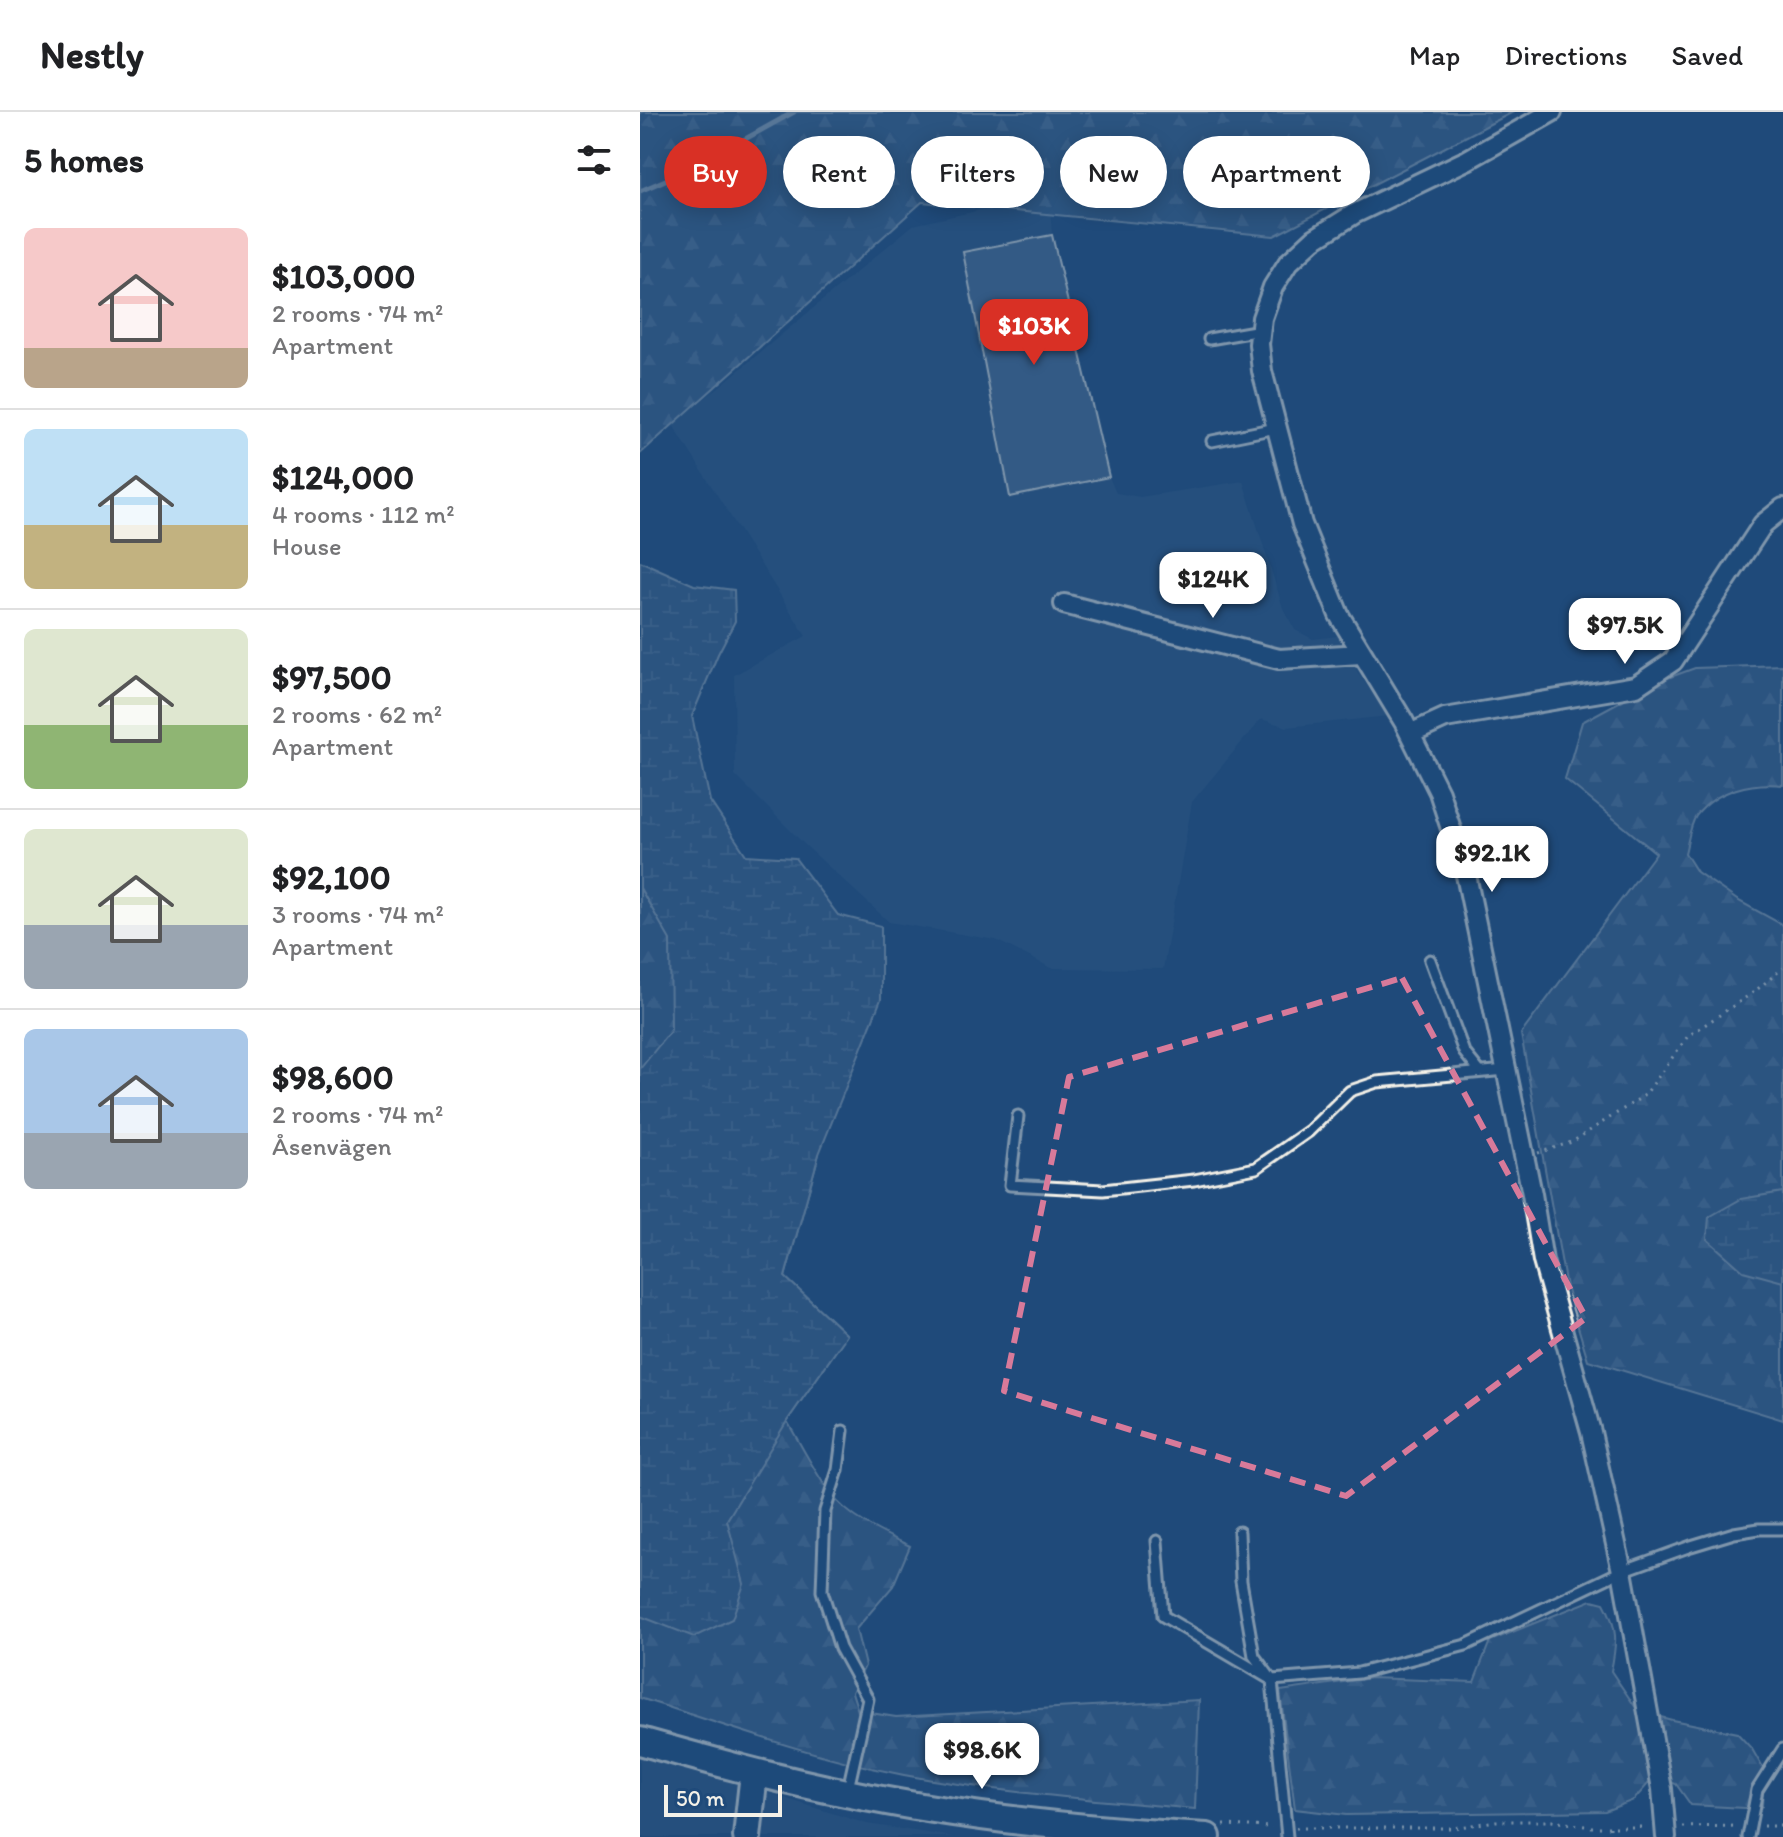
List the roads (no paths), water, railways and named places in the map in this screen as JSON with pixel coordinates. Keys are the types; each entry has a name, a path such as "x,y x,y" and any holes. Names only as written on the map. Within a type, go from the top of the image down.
{"street":[{"path":"1552,112 1467,160 1354,214 1314,239 1288,263 1273,287 1262,318 1262,371 1302,524 1339,615 1410,734 1439,792 1466,875 1543,1261 1591,1432 1622,1571 1662,1789 1666,1832"},
{"path":"1410,734 1445,718 1636,686 1673,661 1763,524 1783,508"},
{"path":"1064,604 1279,659 1361,654"},
{"path":"640,1741 754,1773 847,1794 1028,1822 1212,1831"},
{"path":"747,1837 754,1773"}],"lane":[{"path":"1209,339 1261,330"},
{"path":"1212,441 1276,428"},
{"path":"1430,960 1464,1052 1480,1072"},
{"path":"1018,1116 1010,1185 1103,1190 1194,1180 1256,1168 1309,1131 1350,1091 1377,1082 1506,1070"},
{"path":"843,1431 838,1470 825,1511 822,1591 840,1648 868,1699 847,1794"},
{"path":"1157,1541 1163,1616 1272,1680 1359,1673 1466,1645 1622,1571 1734,1533 1783,1529"},
{"path":"1239,1532 1241,1581 1254,1656 1272,1680 1287,1832"},
{"path":"1749,1832 1757,1790 1783,1749"}],"waterway":[{"path":"640,191 691,169 794,112"}]}
